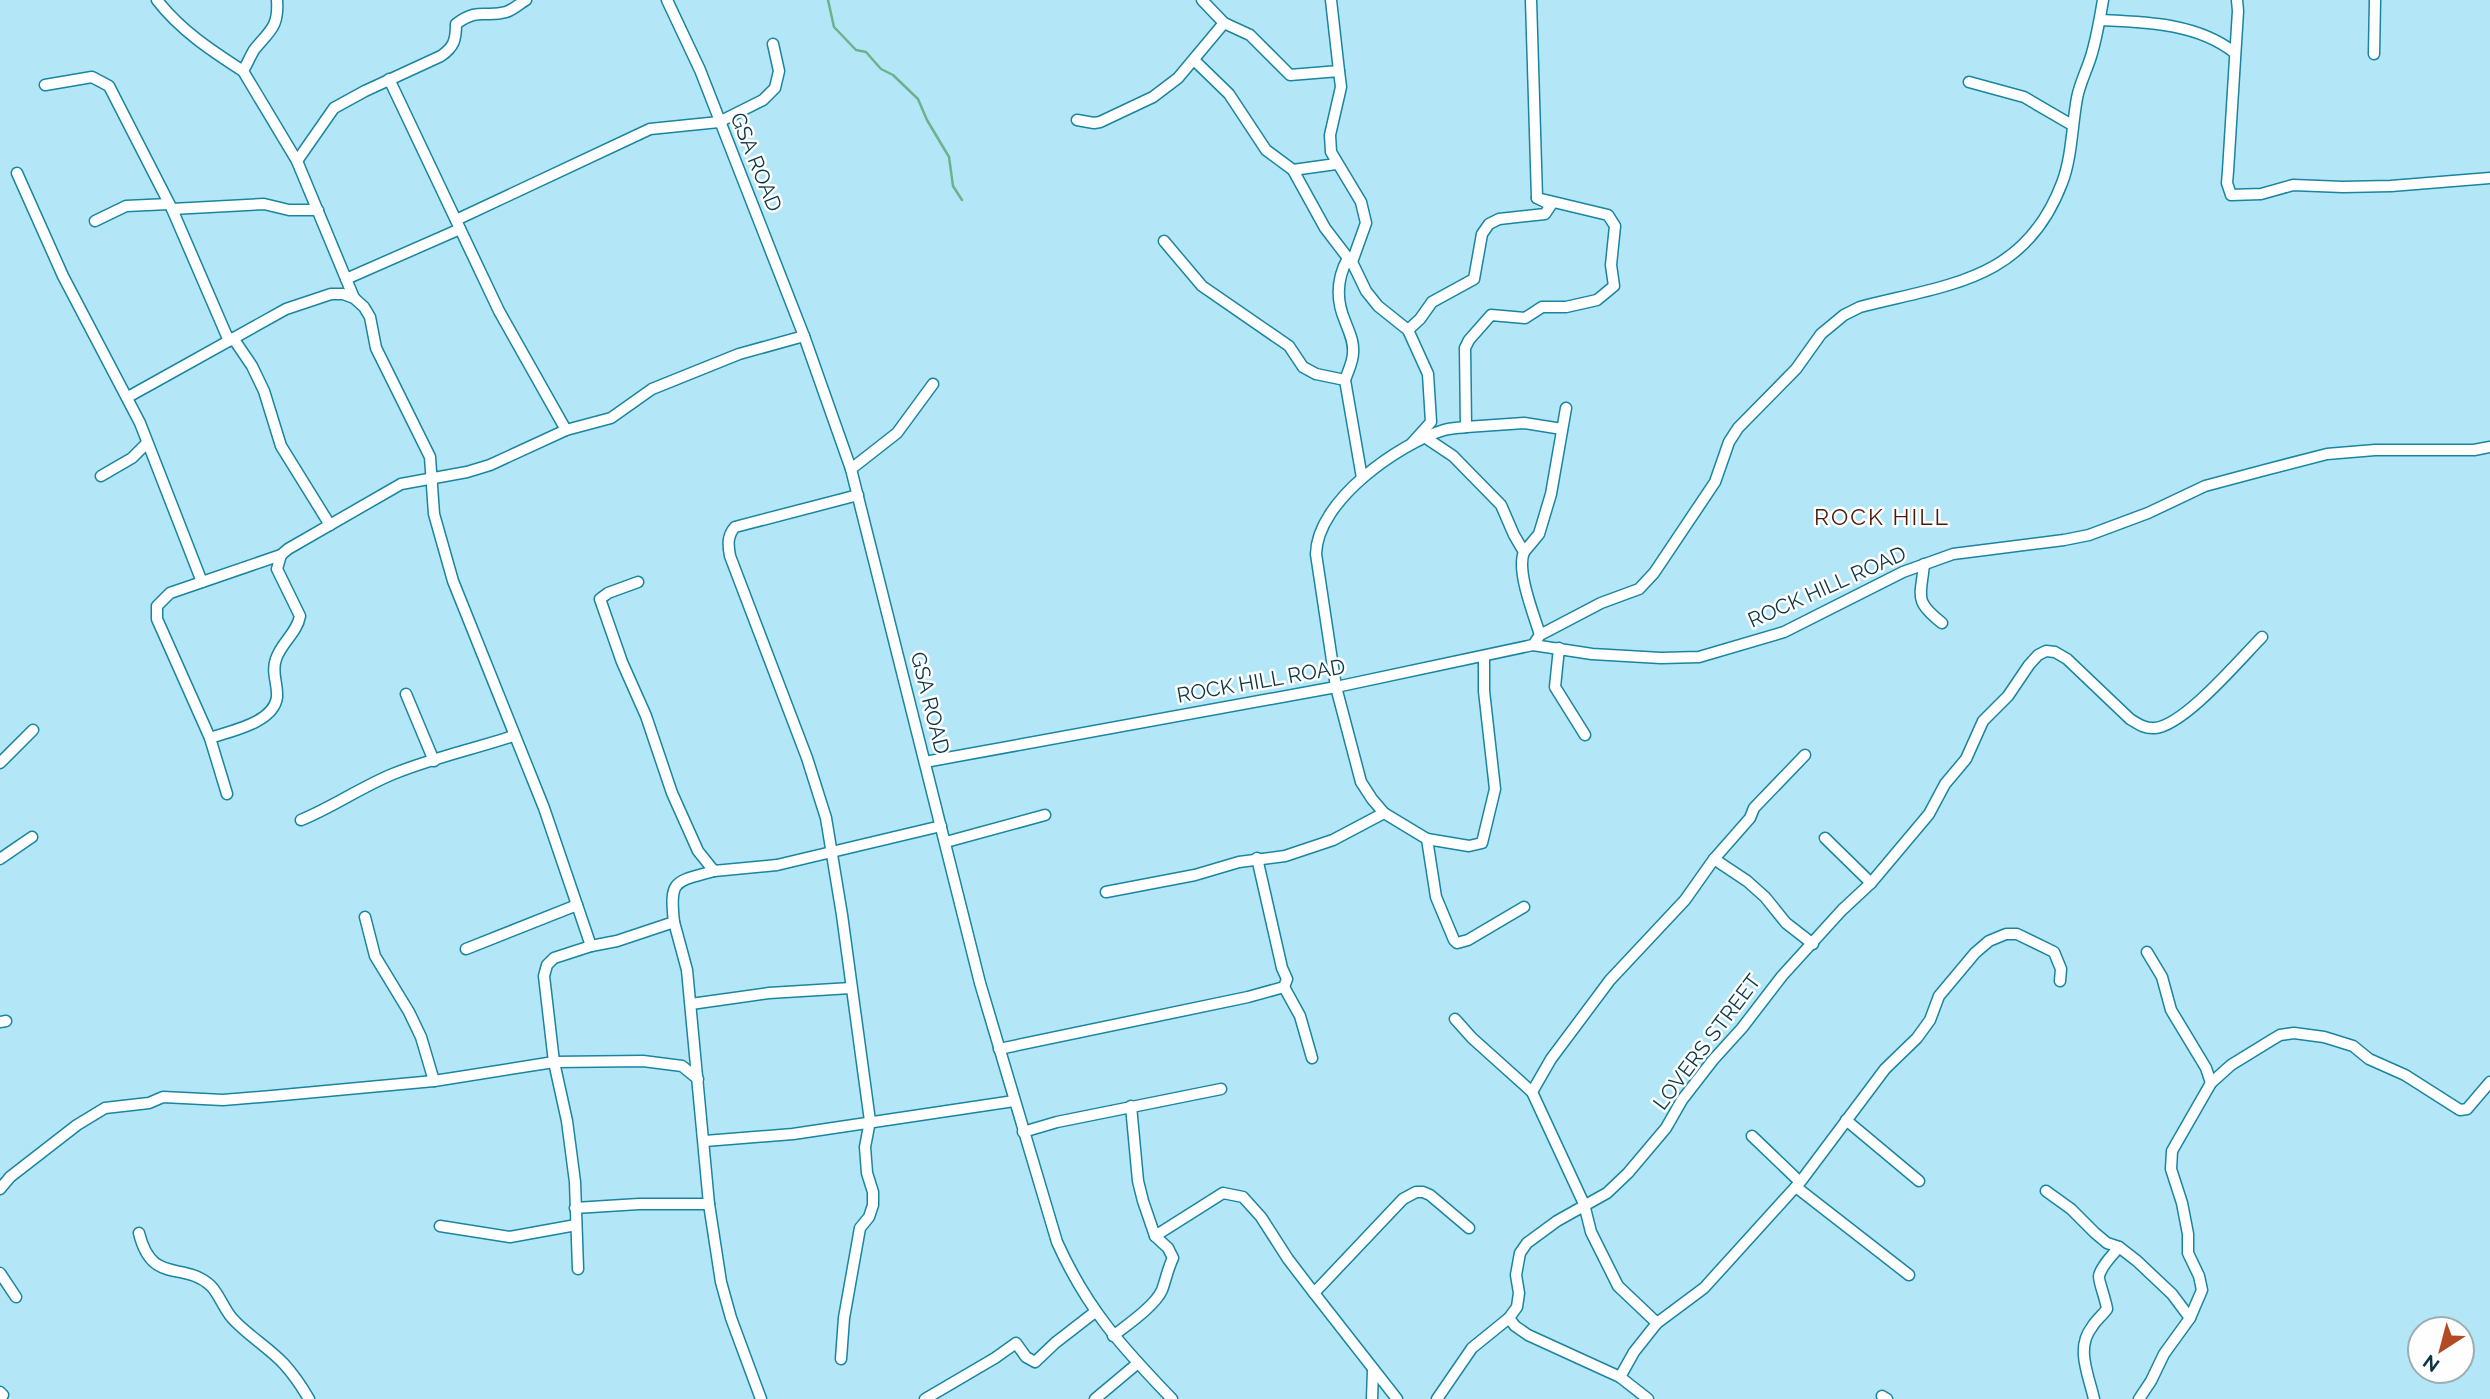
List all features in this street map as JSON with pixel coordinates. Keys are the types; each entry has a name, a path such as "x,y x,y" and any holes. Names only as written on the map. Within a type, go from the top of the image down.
{"street":[{"path":"158,0 170,17 204,45 243,71 297,161 354,298"},
{"path":"243,71 256,49 274,28 278,13 276,0"},
{"path":"297,161 334,108 452,49 456,23 462,19 478,12 502,13 526,0"},
{"name":"GSA ROAD","path":"667,0 700,70 804,336 851,469 999,1049 1057,1242 1072,1275 1095,1312 1113,1336 1172,1399"},
{"path":"1202,0 1224,23 1250,34 1290,75 1339,71"},
{"path":"1331,0 1341,87 1330,135 1331,152 1361,202 1366,222 1350,260 1340,272 1338,292 1344,320 1351,334 1353,354 1345,380 1362,478"},
{"path":"1531,0 1537,198"},
{"path":"1533,645 1540,635 1601,603 1639,589 1654,573 1715,482 1728,442 1738,428 1796,369 1821,334 1860,307 1981,275 2006,261 2022,247 2042,222 2062,182 2079,88 2092,53 2103,0"},
{"path":"2237,0 2228,171 2231,195 2261,194 2293,185 2391,186 2490,178"},
{"path":"2374,54 2375,0"},
{"path":"2100,20 2147,22 2187,30 2210,37 2235,53"},
{"path":"1077,120 1094,123 1132,108 1178,78 1224,23"},
{"path":"346,279 650,129 719,122 763,100 775,88 779,71 773,44"},
{"path":"1195,60 1229,94 1266,150 1293,170 1325,229 1350,260 1366,291 1378,306 1408,330 1428,374 1431,408 1431,422 1409,446"},
{"path":"45,85 92,77 109,86 170,207 231,339 252,366 264,391 281,446 330,525"},
{"path":"389,79 499,311 566,430"},
{"path":"1969,82 2024,97 2072,125"},
{"path":"1293,170 1336,164"},
{"path":"18,173 63,276 128,397 202,582"},
{"path":"1408,330 1433,302 1474,279 1482,234 1489,224 1499,219 1545,214 1551,205 1537,198"},
{"path":"1466,427 1465,348 1484,321 1491,315 1525,318 1542,307 1583,304 1597,300 1614,286 1611,265 1615,226 1608,215 1537,198"},
{"path":"95,221 125,206 264,204 289,210 318,210"},
{"path":"1164,241 1202,286 1289,346 1303,367 1316,374 1345,380"},
{"path":"128,397 286,309 320,296 344,294 365,307 370,317 376,348 430,457 434,514 449,568 513,736 544,808 591,946"},
{"path":"227,794 210,738 157,619 158,603 170,593 281,555 298,541 401,484 490,465 566,430 611,418 652,389 727,359 804,336"},
{"path":"851,469 897,433 933,384"},
{"path":"1540,635 1527,594 1521,558 1539,534 1551,494 1566,408"},
{"path":"1484,656 1484,691 1495,789 1482,844 1469,846 1427,839 1384,813 1361,782 1336,687 1316,541 1338,500 1362,478 1409,446 1426,438 1445,430 1524,422 1562,429"},
{"path":"1426,438 1453,456 1502,505 1524,552"},
{"path":"101,476 132,458 147,443"},
{"name":"ROCK HILL ROAD","path":"925,762 1336,687 1533,645 1592,654 1699,657 1784,632 1924,564 1954,554 2089,535 2148,513 2205,486 2327,454 2375,450 2474,450 2490,447"},
{"path":"841,1359 844,1318 860,1228 869,1217 873,1205 865,1147 870,1121 842,915 826,818 818,787 754,622 730,556 728,543 730,533 735,527 858,495"},
{"path":"210,738 263,718 273,709 277,696 273,672 276,657 296,629 300,616 277,569 281,555"},
{"path":"1924,564 1921,599 1923,606 1942,622"},
{"path":"638,582 608,593 600,599 622,662 646,716 672,793 698,851 714,871"},
{"name":"LOVERS STREET","path":"1508,1318 1517,1307 1519,1293 1516,1275 1520,1253 1539,1232 1607,1193 1629,1173 1666,1128 1682,1100 1713,1060 1782,976 1842,910 1871,883 1928,814 1945,784 1966,760 1983,722 2008,696 2038,655 2046,651 2056,652 2067,659 2130,719 2143,727 2159,728 2194,707 2262,637"},
{"path":"1559,648 1555,687 1584,734"},
{"path":"405,694 434,761"},
{"path":"0,764 33,730"},
{"path":"301,820 327,810 377,781 513,736"},
{"path":"1532,1092 1551,1059 1610,981 1685,900 1714,859 1750,818 1754,808 1805,755"},
{"path":"1106,892 1195,875 1257,859 1277,858 1333,840 1384,813"},
{"path":"946,842 1045,815"},
{"path":"761,1399 731,1318 721,1282 709,1204 687,970 674,922 673,892 676,884 684,879 714,871 777,865 941,826"},
{"path":"0,859 32,837"},
{"path":"1825,838 1871,883"},
{"path":"1427,839 1436,897 1457,943 1468,940 1524,907"},
{"path":"1257,859 1282,968 1287,979 1284,987 1300,1016 1312,1058"},
{"path":"1714,859 1756,889 1786,923 1813,944"},
{"path":"466,949 577,905"},
{"path":"365,917 374,956 410,1012 421,1037 434,1081"},
{"path":"578,1269 575,1182 568,1121 554,1062 544,975 547,965 554,958 591,946 617,942 674,922"},
{"path":"1620,1377 1634,1352 1657,1323 1704,1288 1798,1184 1885,1069 1917,1038 1930,1020 1939,996 1962,966 1989,941 2006,934 2017,934 2048,948 2058,959 2060,981"},
{"path":"2147,952 2162,977 2171,1010 2206,1068 2211,1083"},
{"path":"999,1049 1248,997 1284,987"},
{"path":"691,1004 769,993 851,988"},
{"path":"1455,1019 1532,1092 1584,1204 1591,1232 1618,1286 1657,1323"},
{"path":"2139,1399 2164,1354 2190,1318 2202,1290 2199,1276 2188,1253 2188,1234 2182,1203 2171,1169 2172,1151 2211,1083 2231,1065 2270,1041 2280,1035 2294,1033 2324,1037 2353,1046 2369,1059 2405,1075 2460,1110 2468,1109 2490,1082"},
{"path":"0,1189 10,1177 76,1125 105,1108 149,1103 163,1097 222,1100 434,1081 554,1062 643,1061 682,1066 696,1061"},
{"path":"682,1066 698,1079"},
{"path":"1023,1132 1057,1122 1221,1089"},
{"path":"705,1141 793,1134 1014,1101"},
{"path":"1113,1336 1161,1292 1166,1271 1173,1258 1156,1236 1138,1181 1131,1106"},
{"path":"1846,1120 1919,1181"},
{"path":"1752,1136 1798,1184 1909,1275"},
{"path":"2046,1191 2071,1209 2107,1243 2119,1247 2157,1280 2190,1318"},
{"path":"1314,1293 1385,1216 1403,1199 1416,1192 1430,1195 1469,1228"},
{"path":"1156,1236 1223,1193 1243,1197 1261,1217 1288,1259 1397,1399"},
{"path":"575,1208 709,1204"},
{"path":"440,1226 510,1237 576,1225"},
{"path":"139,1233 143,1250 152,1262 176,1273 199,1278 213,1288 233,1318 284,1363 309,1399"},
{"path":"2094,1399 2084,1365 2084,1343 2091,1328 2107,1309 2099,1274 2119,1247"},
{"path":"0,1273 16,1297"},
{"path":"925,1399 1016,1343 1026,1357 1035,1362 1095,1312"},
{"path":"1437,1399 1472,1348 1508,1318 1528,1335 1620,1377 1648,1399"},
{"path":"1095,1399 1138,1363"},
{"path":"1372,1399 1373,1370"}],"waterway":[{"path":"828,0 834,27 856,50 866,52 881,69 893,75 918,99 949,157 953,186 962,200"}],"district":[{"name":"ROCK HILL","path":"1882,517"}]}
